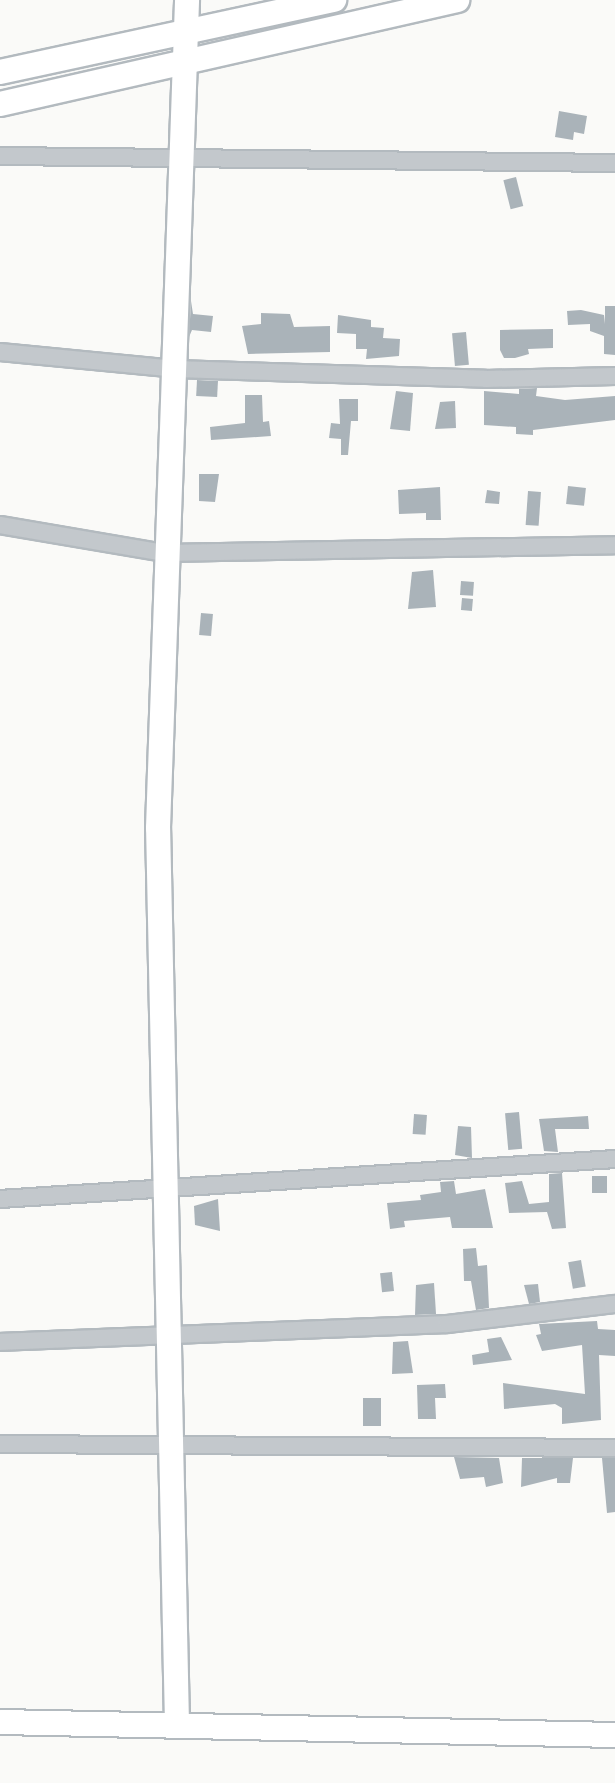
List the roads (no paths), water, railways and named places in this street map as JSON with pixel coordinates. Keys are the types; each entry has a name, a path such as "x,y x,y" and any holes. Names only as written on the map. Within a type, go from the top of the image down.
{"street":[{"path":"177,1724 169,1187 158,828 164,553 175,369 187,0"},
{"path":"0,72 334,0"},
{"path":"0,104 457,0"},
{"path":"0,156 182,154 615,163"},
{"path":"0,352 175,369 486,379 615,376"},
{"path":"0,525 164,553 615,545"},
{"path":"0,1199 615,1159"},
{"path":"0,1342 171,1339 447,1324 615,1304"},
{"path":"0,1444 174,1442 615,1448"},
{"path":"0,1722 615,1735"}]}
